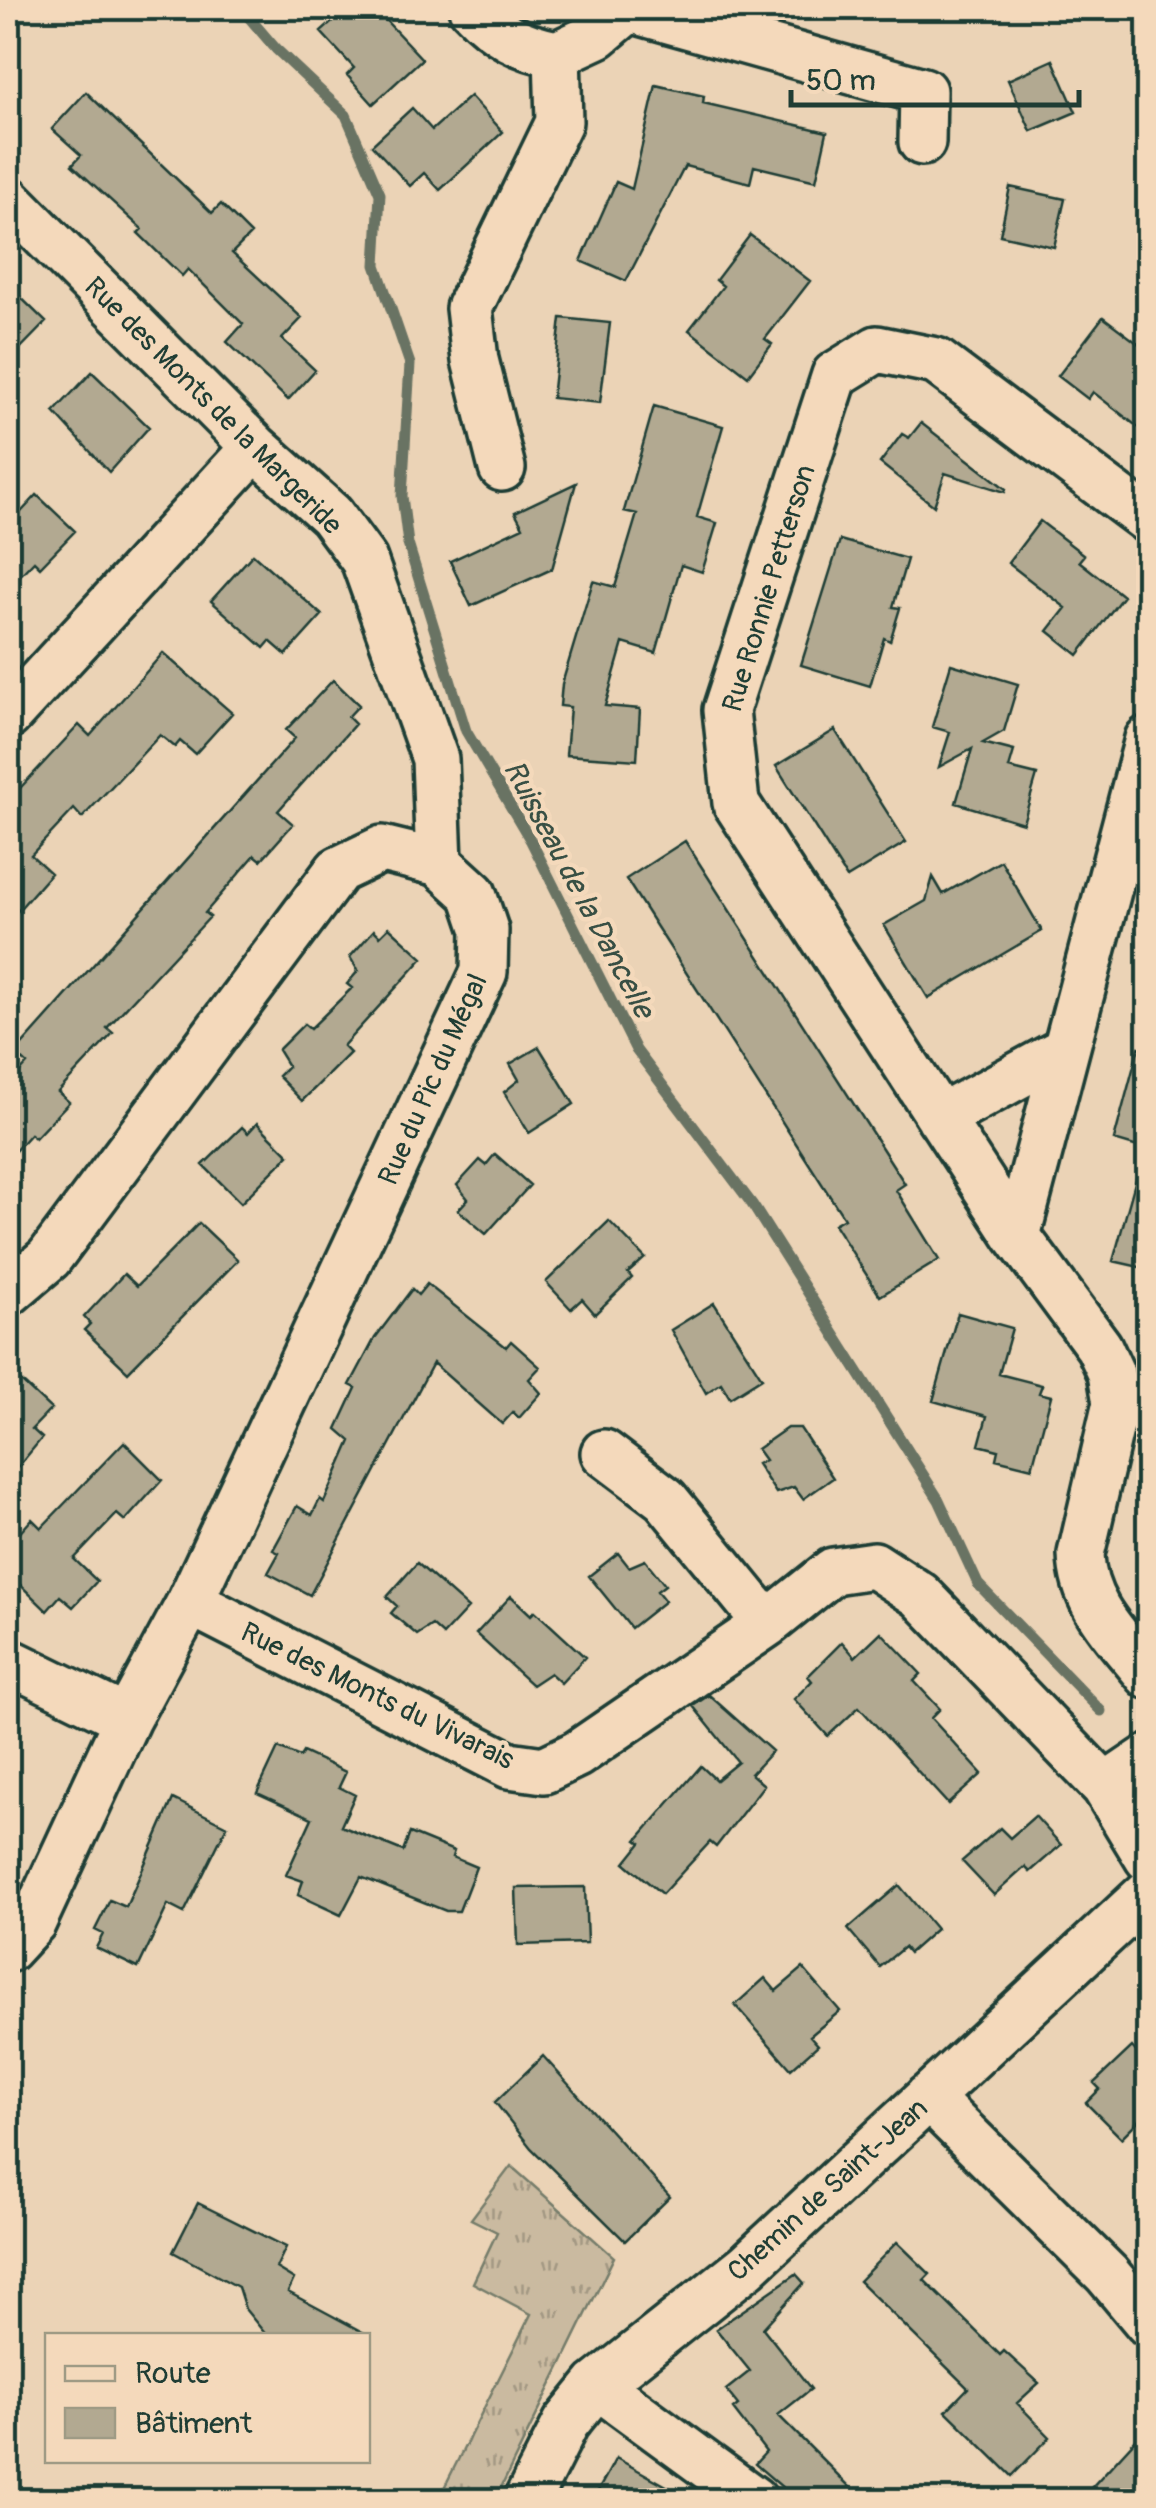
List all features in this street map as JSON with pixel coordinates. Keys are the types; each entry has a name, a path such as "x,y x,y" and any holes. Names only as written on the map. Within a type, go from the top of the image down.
{"street":[{"path":"472,8 492,29 525,48 557,54 598,35 630,8 923,91 922,142"},
{"path":"502,468 475,360 470,308 560,122 557,54"},
{"name":"Rue des Monts de la Margeride","path":"8,199 255,447 331,516 364,560 435,759 439,862"},
{"name":"Rue Ronnie Petterson","path":"1148,520 936,362 877,349 835,375 726,710 728,762 736,803 1017,1236 1099,1346 1116,1389 1081,1554 1082,1578 1090,1601 1148,1675"},
{"path":"8,716 255,447"},
{"path":"1017,1236 1148,740"},
{"path":"8,1293 48,1258 338,870 382,848 439,862"},
{"name":"Rue du Pic du Mégal","path":"8,1949 32,1922 127,1720 190,1602 484,972 485,930 473,894 439,862"},
{"path":"940,1118 1065,1050"},
{"path":"604,1453 665,1499 766,1624"},
{"name":"Rue des Monts du Vivarais","path":"190,1602 509,1765 544,1770 577,1754 766,1624 832,1571 874,1565 920,1594 1105,1787 1148,1858"},
{"path":"8,1661 127,1720"},
{"path":"1105,1787 1148,1758"},
{"name":"Chemin de Saint-Jean","path":"527,2500 566,2423 597,2385 747,2266 1148,1893"},
{"path":"928,2097 1106,2274 1148,2323"},
{"path":"597,2385 754,2500"}],"green space":[{"path":"511,2166 614,2257 495,2500 438,2500 531,2314 473,2283 497,2232 471,2219"}],"building":[{"path":"348,8 374,8 422,59 373,104 347,75 354,68 321,32"},
{"path":"1053,60 1076,112 1031,131 1008,80"},
{"path":"656,85 704,96 703,103 827,132 816,181 754,166 750,183 685,166 626,281 581,261 616,182 632,189"},
{"path":"86,92 212,213 221,204 251,234 232,253 302,318 282,339 315,370 288,400 227,342 243,324 188,269 182,276 138,233 142,229 72,165 81,155 52,129"},
{"path":"470,96 503,132 440,190 424,173 410,186 372,145 412,108 432,130"},
{"path":"1010,187 1065,199 1054,247 1000,235"},
{"path":"750,235 810,281 765,339 772,344 748,376 689,330 723,286 716,280"},
{"path":"8,285 46,322 8,361"},
{"path":"1103,317 1148,351 1148,435 1093,392 1088,399 1058,376"},
{"path":"561,318 610,323 600,403 552,398"},
{"path":"92,372 149,427 109,472 54,412"},
{"path":"654,406 723,426 697,517 717,523 702,572 681,565 656,653 623,643 605,706 640,709 637,760 566,755 570,707 560,706 562,684 593,581 615,587 637,514 624,511"},
{"path":"921,423 1005,492 945,473 934,506 880,463 902,434 909,438"},
{"path":"576,483 552,569 471,606 450,561 523,527 515,512"},
{"path":"37,495 75,531 40,567 34,561 8,588 8,526"},
{"path":"1040,521 1084,555 1079,561 1123,596 1078,655 1048,631 1066,608 1008,563"},
{"path":"840,540 907,559 893,607 900,608 890,641 884,638 870,686 801,665"},
{"path":"253,554 322,615 286,655 270,641 264,648 211,601"},
{"path":"163,653 232,713 195,754 180,741 175,747 160,735 82,818 74,809 31,855 51,873 8,922 8,801 79,725 90,736"},
{"path":"951,664 1018,684 1004,731 983,743 1014,751 1009,768 1037,775 1023,823 956,803 972,749 939,767 950,732 932,727"},
{"path":"333,680 359,705 348,717 355,724 278,811 293,824 261,860 255,855 205,913 210,917 107,1028 113,1033 58,1092 69,1102 35,1138 30,1134 8,1159 8,1085 27,1064 15,1053 295,738 286,730"},
{"path":"835,730 906,842 847,878 776,766"},
{"path":"685,841 905,1184 896,1190 939,1260 880,1296 834,1224 844,1218 626,879"},
{"path":"1001,861 1042,931 928,998 884,925 926,901 933,877 943,894"},
{"path":"389,927 423,958 343,1046 350,1053 302,1101 278,1076 288,1066 278,1050 304,1024 310,1029 352,988 347,984 358,971 350,957 374,930 380,936"},
{"path":"539,1047 574,1104 529,1133 504,1092 519,1080 510,1064"},
{"path":"1139,1047 1148,1049 1148,1150 1114,1140"},
{"path":"257,1123 289,1155 241,1203 203,1165 242,1127 248,1133"},
{"path":"495,1154 530,1185 486,1234 458,1210 468,1199 457,1185 480,1160 486,1165"},
{"path":"1139,1168 1148,1169 1148,1269 1113,1261"},
{"path":"609,1221 645,1258 628,1273 632,1278 595,1314 582,1299 571,1309 546,1282"},
{"path":"199,1223 238,1260 128,1372 84,1330 90,1324 84,1317 124,1274 137,1286"},
{"path":"427,1284 506,1347 511,1341 540,1367 529,1379 541,1393 519,1418 513,1412 502,1424 433,1363 310,1595 268,1573 279,1553 273,1550 297,1506 312,1515 320,1499 324,1502 351,1441 337,1429 356,1388 350,1385 375,1338 412,1289 418,1295"},
{"path":"714,1303 762,1378 730,1398 721,1383 706,1393 671,1330"},
{"path":"958,1313 1012,1328 999,1374 1042,1385 1039,1393 1051,1396 1032,1468 996,1459 998,1450 979,1445 987,1416 933,1401"},
{"path":"8,1369 51,1409 32,1429 42,1438 8,1479"},
{"path":"787,1428 800,1428 833,1478 803,1499 794,1487 776,1493 757,1464 765,1460 757,1449"},
{"path":"124,1442 162,1480 125,1521 117,1514 74,1559 97,1581 73,1607 60,1596 47,1611 8,1573 8,1546 32,1519 41,1528"},
{"path":"618,1553 629,1567 645,1560 665,1585 657,1591 665,1601 631,1628 589,1576"},
{"path":"417,1563 468,1608 443,1635 432,1625 417,1635 391,1613 397,1606 387,1597"},
{"path":"511,1596 531,1615 535,1611 585,1657 561,1683 550,1673 532,1685 476,1634"},
{"path":"881,1632 921,1674 914,1681 940,1709 931,1718 982,1774 948,1804 859,1707 828,1736 794,1699 812,1681 808,1676 842,1642 855,1657"},
{"path":"709,1695 772,1751 751,1774 764,1785 716,1847 710,1842 662,1894 625,1863 641,1843 637,1840 701,1766 716,1780 738,1762 693,1706"},
{"path":"278,1748 300,1757 303,1752 346,1772 339,1787 355,1795 341,1826 403,1851 410,1833 454,1851 452,1857 476,1867 459,1911 446,1911 361,1877 341,1915 298,1895 303,1881 286,1875 312,1818 257,1793"},
{"path":"173,1799 227,1826 184,1913 168,1905 138,1968 96,1948 103,1934 95,1930 110,1900 126,1907"},
{"path":"1035,1816 1061,1845 1030,1872 1025,1867 994,1895 962,1861 1000,1828 1010,1838"},
{"path":"899,1885 936,1929 909,1953 904,1947 880,1967 848,1929"},
{"path":"585,1887 587,1943 518,1945 516,1888"},
{"path":"803,1968 840,2011 810,2036 818,2045 791,2069 735,2005 765,1978 776,1991"},
{"path":"1132,2047 1148,2065 1148,2111 1121,2138 1086,2103 1100,2089 1094,2083"},
{"path":"543,2056 670,2197 625,2241 531,2148 495,2102"},
{"path":"198,2203 286,2247 276,2268 294,2279 288,2292 364,2333 265,2333 245,2309 238,2287 173,2252"},
{"path":"897,2242 930,2274 924,2280 1000,2355 1004,2351 1039,2383 1017,2403 1050,2437 1012,2476 946,2411 968,2388 859,2281"},
{"path":"796,2274 804,2283 763,2328 811,2389 778,2415 863,2500 797,2500 755,2464 766,2452 733,2409 738,2405 726,2390 750,2371 716,2329"},
{"path":"1148,2426 1148,2500 1107,2500 1092,2487"},
{"path":"616,2458 692,2500 593,2500"}],"waterway":[{"name":"Ruisseau de la Dancelle","path":"241,8 276,49 346,115 380,194 376,265 410,364 402,496 408,544 466,731 531,841 636,1050 752,1204 939,1500 978,1584 1101,1711"}]}
